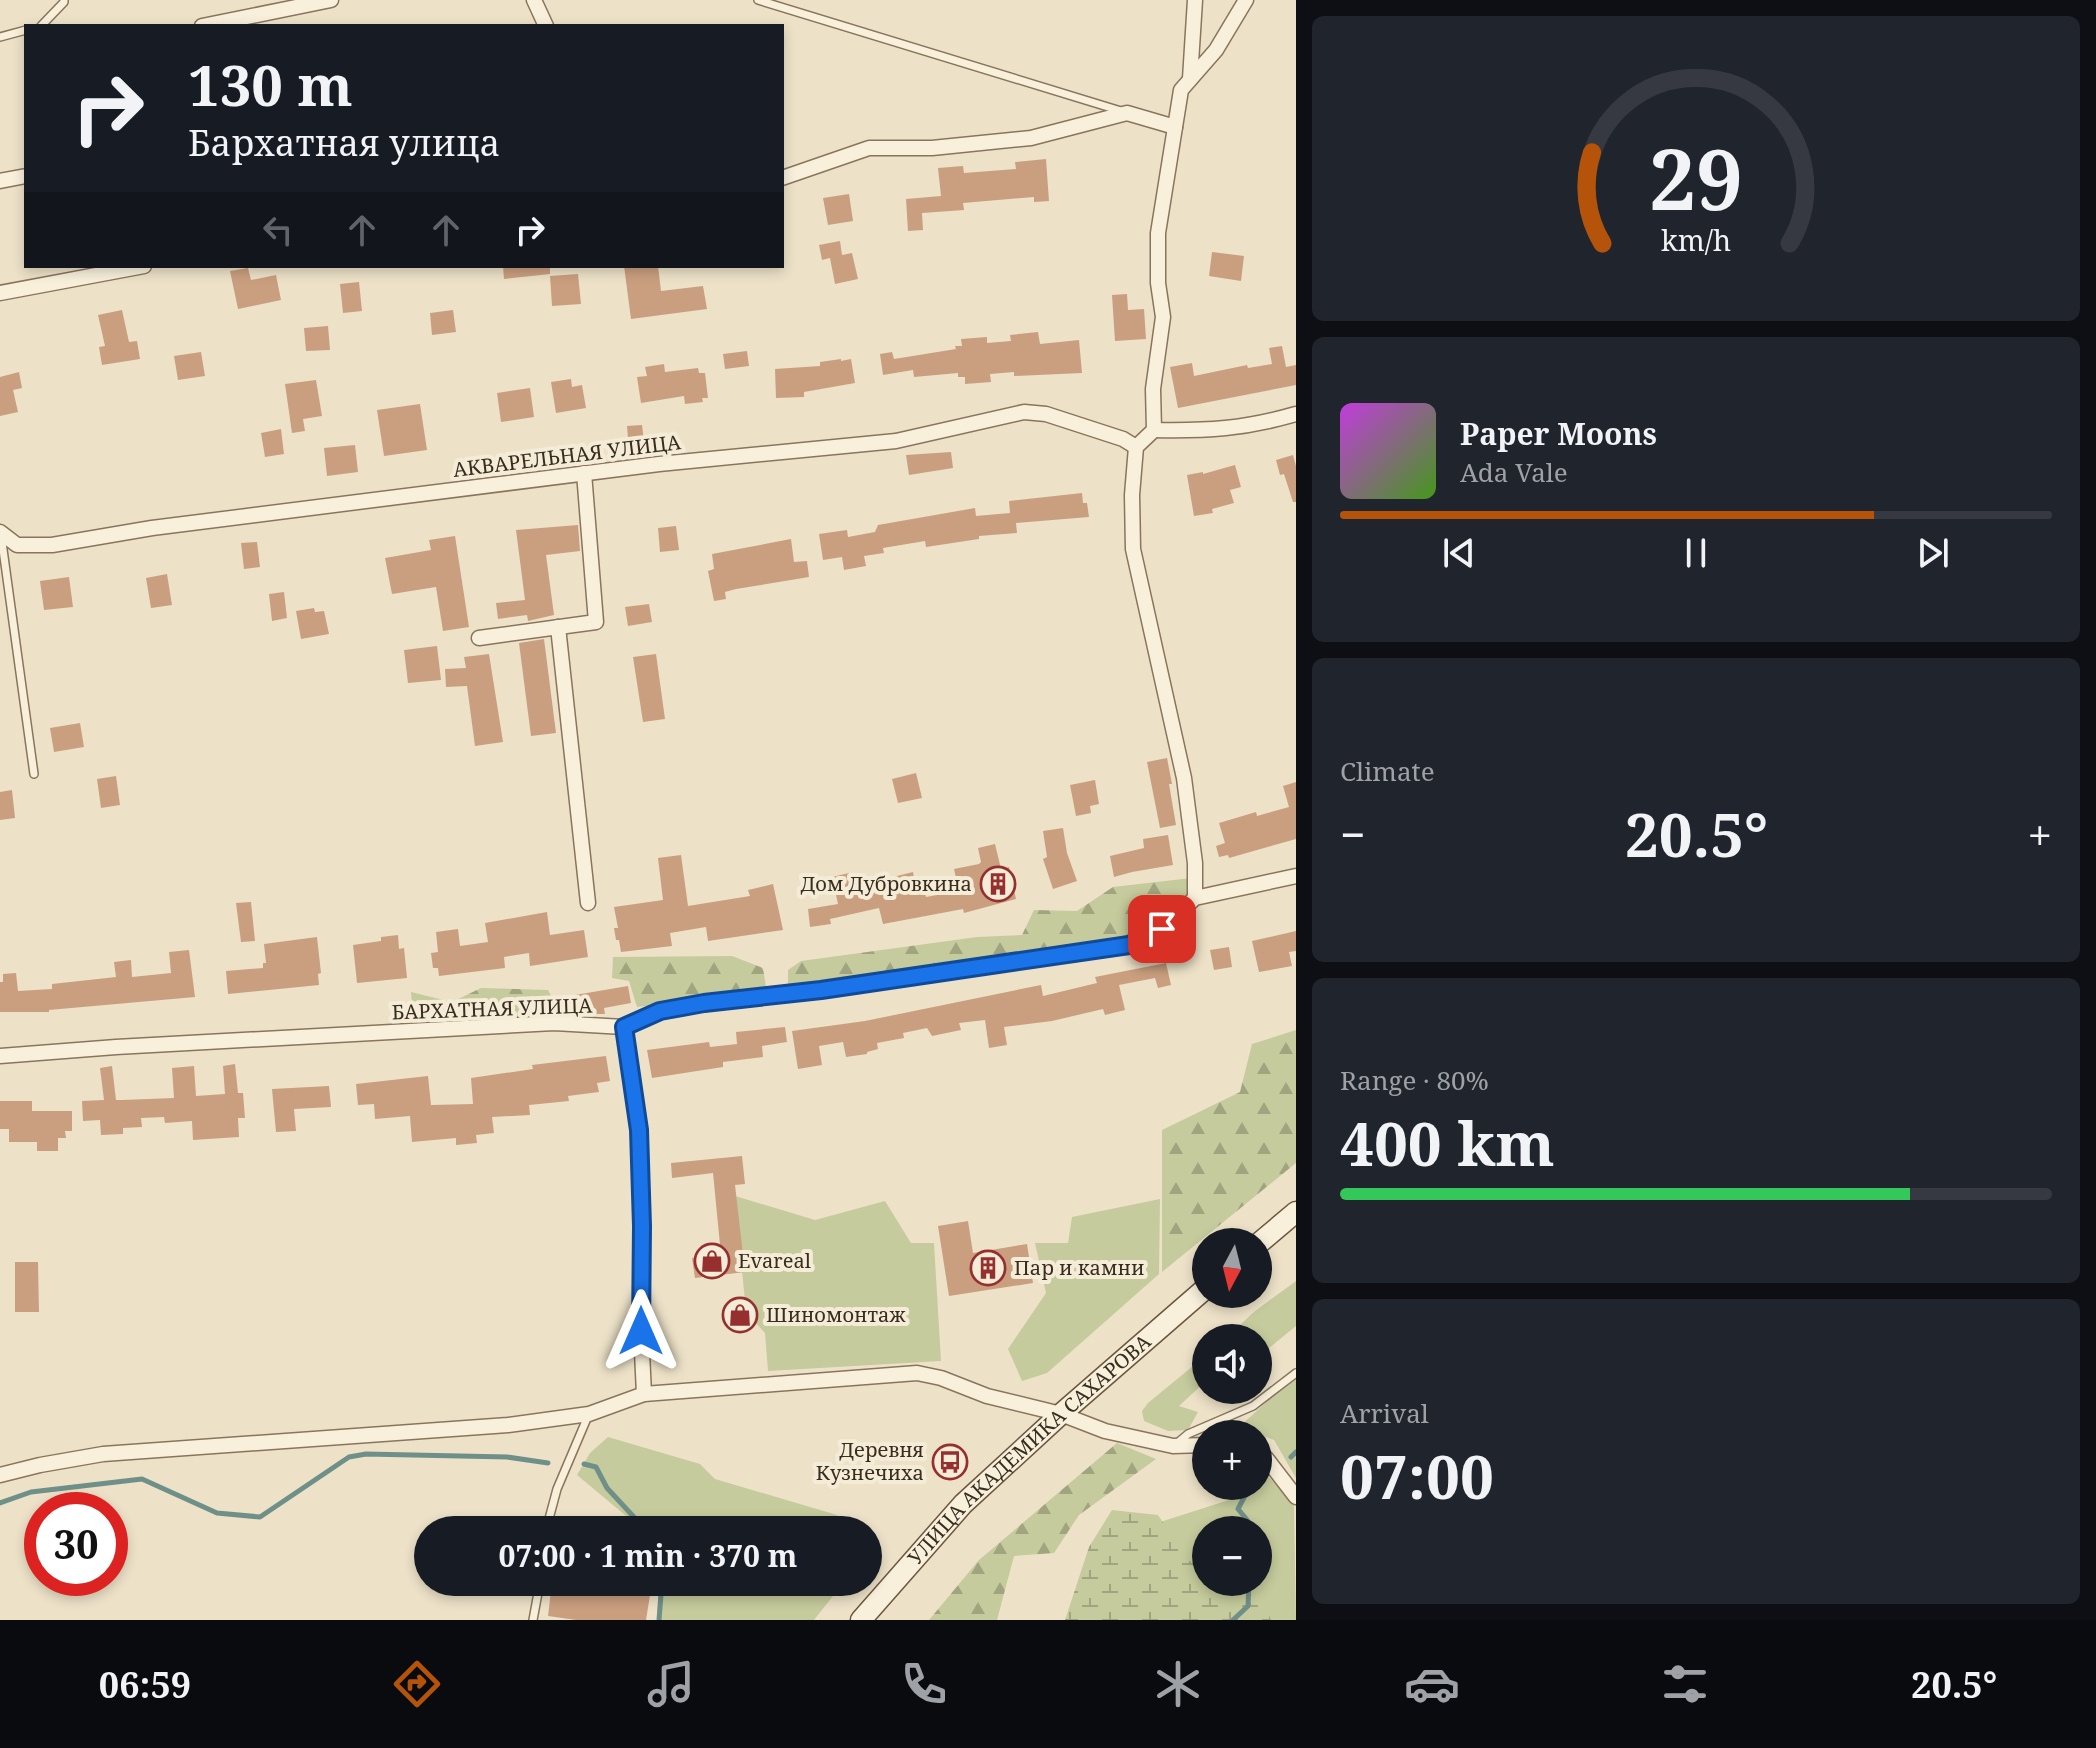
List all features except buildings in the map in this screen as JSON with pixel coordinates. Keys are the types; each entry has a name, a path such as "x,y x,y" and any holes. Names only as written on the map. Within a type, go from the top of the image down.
{"main road":[{"path":"1272,1232 1296,1212"},
{"name":"УЛИЦА АКАДЕМИКА САХАРОВА","path":"861,1620 963,1504 1192,1300"}],"street":[{"path":"212,24 331,0"},
{"path":"534,0 545,24"},
{"path":"1190,80 1195,0"},
{"path":"1154,430 1153,389 1163,317 1158,283 1158,233 1181,90 1216,50 1246,0"},
{"path":"784,177 869,148 932,148 1031,138 1127,113 1175,127"},
{"path":"0,181 24,176"},
{"path":"0,293 133,268"},
{"name":"АКВАРЕЛЬНАЯ УЛИЦА","path":"1,534 17,545 52,545 152,528 584,473 896,441 1036,411 1123,439 1136,447"},
{"path":"1296,414 1211,431 1154,430 1136,447 1132,495 1133,549 1184,778 1195,863 1195,898 1296,876"},
{"path":"479,638 596,622 584,473"},
{"path":"558,627 588,903"},
{"name":"БАРХАТНАЯ УЛИЦА","path":"0,1056 554,1023 624,1027 660,1011 704,1003 821,990 1129,945 1162,929 1195,898"},
{"path":"624,1027 639,1130 644,1394"},
{"path":"0,1475 103,1454 508,1425 589,1414 644,1394 917,1373 941,1378 987,1396 1061,1414 1105,1431 1173,1446 1192,1445"},
{"path":"1272,1466 1296,1497"}],"lane":[{"path":"758,0 1127,113"},
{"path":"43,24 66,1"},
{"path":"0,37 24,31"},
{"path":"1,534 34,774"},
{"path":"1173,1446 1188,1434 1253,1406 1296,1373"},
{"path":"550,1516 557,1489 589,1414"},
{"path":"533,1620 537,1596"}],"green space":[{"path":"1191,878 1188,898 1151,930 1122,942 894,976 788,985 788,970 801,961 977,937 1022,935 1034,910 1077,911 1113,887"},
{"path":"732,956 763,968 767,993 637,1007 629,981 612,978 613,957"},
{"path":"481,988 548,990 561,1014 414,1027 411,992 452,1002"},
{"path":"1296,1030 1296,1163 1216,1228 1192,1228 1192,1248 1162,1272 1162,1130 1240,1092 1252,1044"},
{"path":"735,1196 815,1220 885,1201 911,1243 934,1243 941,1361 768,1371 765,1333 746,1312"},
{"path":"1160,1199 1159,1274 1047,1373 1022,1381 1008,1349 1046,1293 1035,1243 1068,1243 1072,1217"},
{"path":"1296,1281 1296,1326 1272,1346 1272,1324 1241,1324 1259,1308 1272,1308 1272,1299"},
{"path":"1192,1367 1192,1394 1179,1406 1198,1412 1188,1430 1168,1431 1144,1421 1142,1411"},
{"path":"1296,1375 1296,1478 1272,1439 1272,1420 1247,1420 1264,1404 1272,1404 1272,1397"},
{"path":"608,1437 700,1464 715,1479 838,1516 626,1516 577,1475 590,1453"},
{"path":"1117,1443 1156,1459 1079,1515 1054,1553 1014,1556 997,1620 929,1620 979,1560"},
{"path":"1272,1481 1294,1505 1296,1620 1125,1620 1154,1524 1229,1500 1272,1500"},
{"path":"1112,1510 1158,1515 1192,1563 1192,1596 1233,1596 1266,1608 1271,1620 1065,1620 1089,1547"},
{"path":"658,1596 833,1596 814,1620 657,1620"}],"waterway":[{"path":"1291,1457 1296,1452"},
{"path":"0,1503 31,1492 142,1479 217,1513 260,1517 349,1457 366,1454 507,1457 548,1463"},
{"path":"584,1464 596,1467 607,1488 633,1516"},
{"path":"1243,1500 1238,1509 1244,1516"},
{"path":"659,1620 661,1596"},
{"path":"1233,1620 1248,1606 1248,1596"}],"place":[{"name":"Дом Дубровкина","path":"998,884"},
{"name":"Evareal","path":"712,1261"},
{"name":"Пар и камни","path":"988,1268"},
{"name":"Шиномонтаж","path":"740,1315"},
{"name":"Деревня Кузнечиха","path":"950,1462"}],"route":[{"path":"641,1331 639,1130 624,1027 660,1011 704,1003 821,990 1129,945 1162,929"}]}
